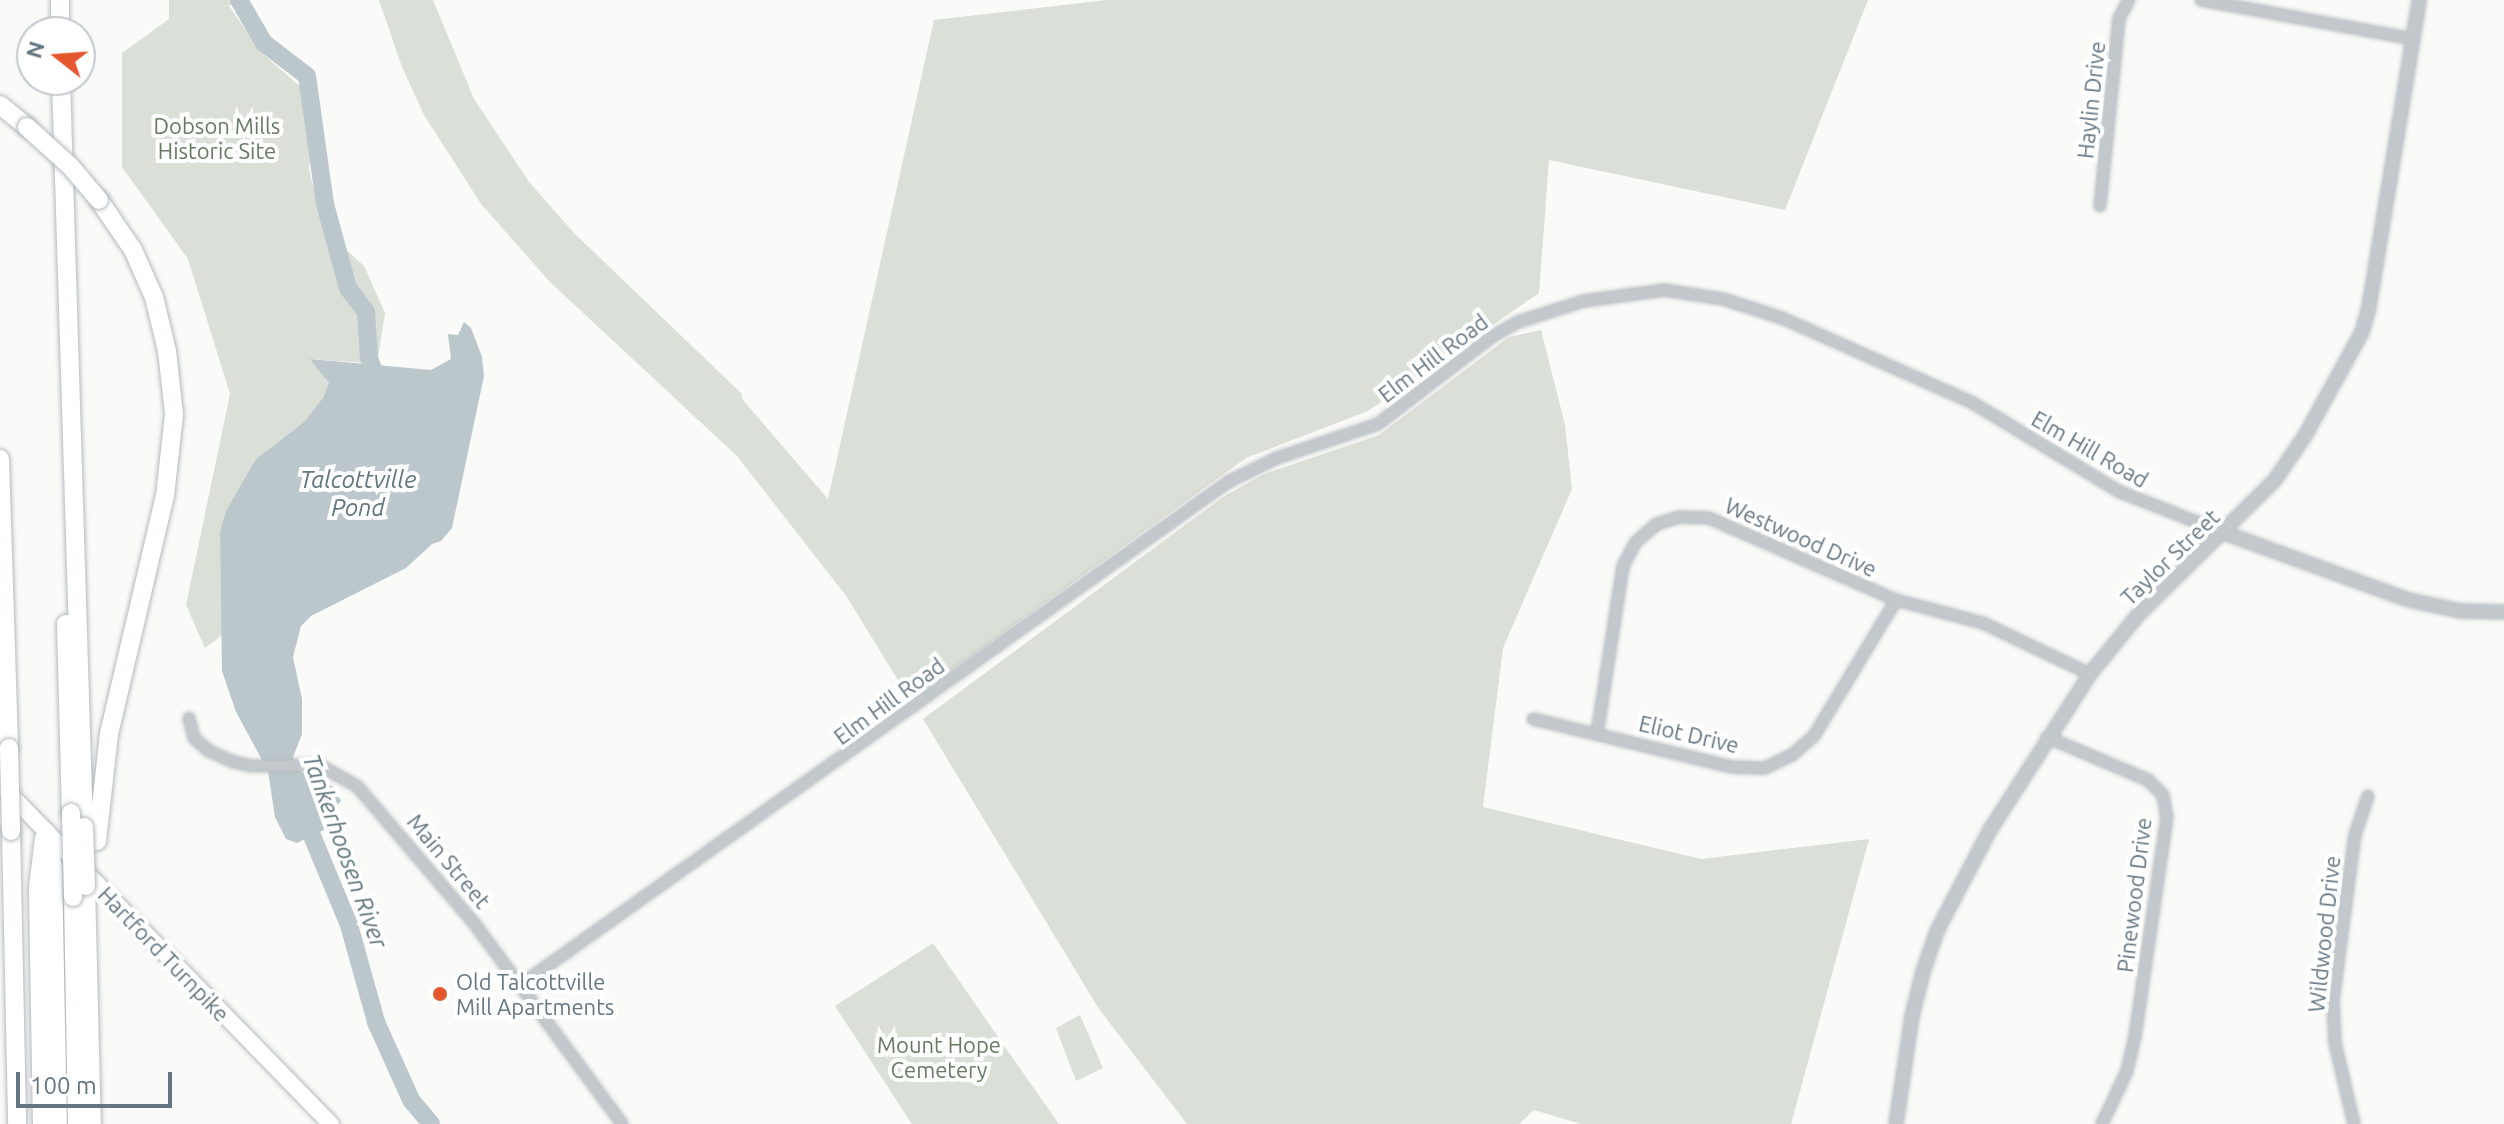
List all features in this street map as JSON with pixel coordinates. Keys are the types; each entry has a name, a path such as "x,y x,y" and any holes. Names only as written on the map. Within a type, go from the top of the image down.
{"highway":[{"path":"61,96 66,288 91,834"},
{"path":"0,105 71,167 99,200 133,250 154,297 167,351 174,414 165,496 109,734 80,891 86,911 92,1124"},
{"path":"0,111 27,127"},
{"path":"66,288 61,350 71,813 80,891 77,1124"},
{"path":"0,459 17,1124"},
{"path":"42,1124 38,887 46,832"},
{"path":"46,832 53,868 58,1124"},
{"path":"0,897 11,834"}],"main road":[{"name":"Hartford Turnpike","path":"0,784 331,1124"}],"street":[{"name":"Haylin Drive","path":"2100,206 2119,18 2129,0"},
{"path":"2201,0 2413,39"},
{"name":"Taylor Street","path":"1896,1124 1912,1016 1937,931 1990,830 2090,674 2163,587 2275,480 2306,434 2362,332 2419,0"},
{"name":"Elm Hill Road","path":"519,986 1228,482 1277,458 1378,424 1490,338 1518,322 1584,301 1664,290 1723,299 1782,318 1973,403 2120,492 2222,532 2439,608 2504,612"},
{"name":"Westwood Drive","path":"1597,734 1623,566 1636,542 1657,524 1679,517 1709,518 1896,600 1983,623 2090,674"},
{"name":"Eliot Drive","path":"1533,719 1731,767 1765,768 1792,755 1814,736 1896,600"},
{"name":"Main Street","path":"189,718 194,738 209,751 234,762 264,765 299,763 330,770 357,786 474,923 622,1124"},
{"name":"Pinewood Drive","path":"2047,737 2148,780 2163,795 2167,817 2135,1036 2127,1071 2102,1124"},
{"name":"Wildwood Drive","path":"2354,1124 2335,1043 2333,1001 2355,835 2368,796"}],"green space":[{"name":"Dobson Mills Historic Site","path":"169,0 237,0 229,6 262,53 303,89 312,133 309,169 323,229 364,266 385,313 377,364 311,359 329,383 323,399 304,422 256,459 220,532 224,634 205,648 186,605 230,394 188,259 122,167 122,53 169,19"},
{"path":"379,0 433,0 474,99 529,182 575,234 742,394 742,399 828,499 934,20 1107,0 1868,0 1785,210 1549,160 1539,293 1368,411 1246,458 910,700 847,597 737,456 551,283 481,204 424,115 402,67"},
{"path":"1541,330 1565,425 1572,489 1503,648 1483,807 1701,859 1869,839 1791,1124 1581,1124 1534,1110 1519,1124 1187,1124 1099,1009 923,719 1223,497 1264,474 1379,435 1509,337"},
{"name":"Mount Hope Cemetery","path":"933,943 1059,1124 912,1124 835,1006"},
{"path":"1080,1015 1103,1068 1076,1081 1056,1028"}],"water":[{"name":"Talcottville Pond","path":"464,322 471,328 482,357 484,376 452,528 441,541 432,544 406,568 311,616 301,626 293,657 302,699 302,734 293,757 295,769 332,786 341,801 328,814 330,827 297,843 286,839 275,817 268,771 236,712 222,671 220,532 226,511 256,459 304,422 323,398 329,383 310,359 431,370 451,359 448,334 458,335"}],"waterway":[{"name":"Tankerhoosen River","path":"239,0 264,43 307,76 325,204 348,288 366,312 369,358 379,385"},
{"name":"Tankerhoosen River","path":"303,814 349,925 376,1022 411,1100 431,1124"}],"place":[{"name":"Old Talcottville Mill Apartments","path":"440,994"}]}
